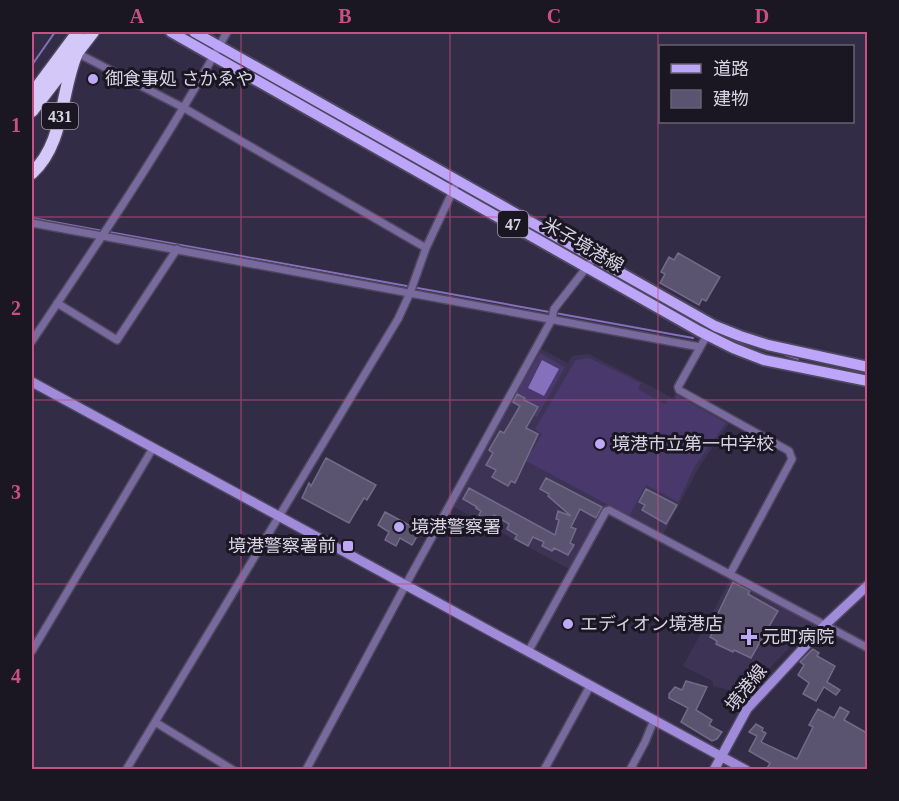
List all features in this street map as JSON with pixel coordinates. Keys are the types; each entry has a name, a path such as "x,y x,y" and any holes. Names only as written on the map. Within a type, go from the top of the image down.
{"highway":[{"name":"431","path":"32,92 78,32"},
{"name":"431","path":"32,111 93,32"},
{"name":"431","path":"32,173 44,159 53,143 71,67 77,53"}],"main road":[{"name":"米子境港線","path":"171,32 216,51 458,180 707,335 764,360 867,381"},
{"name":"米子境港線","path":"194,32 216,51 453,191 682,309 740,336 867,367"}],"street":[{"path":"32,341 102,237 184,108 227,32"},
{"path":"77,53 184,108 426,248"},
{"path":"126,770 398,319 426,248 458,180"},
{"path":"32,223 700,347"},
{"path":"57,303 117,340 177,249"},
{"path":"306,770 405,585 552,320 554,309 590,262"},
{"path":"707,335 678,387 679,390 789,451 792,459 730,574"},
{"path":"32,382 746,770"},
{"path":"32,651 153,448"},
{"path":"528,652 606,511 609,510 867,648"},
{"name":"境港線","path":"714,770 747,709 824,626 867,585"},
{"path":"544,770 590,686"},
{"path":"630,770 654,720"},
{"path":"154,722 230,769"}],"shaded area":[{"name":"境港市立第一中学校","path":"541,349 568,363 572,356 589,354 673,398 676,392 730,422 699,467 663,535 606,507 575,565 571,564 569,569 452,506"},
{"path":"540,353 565,367 537,417 511,403"},
{"path":"589,358 641,383 638,389 665,404 669,398 674,400 677,395 726,423 695,466 678,502 646,485 629,516 526,461 542,434 535,429 576,360"},
{"path":"542,360 559,369 544,396 528,388"},
{"name":"元町病院","path":"731,578 813,624 760,678 738,675 736,692 713,686 713,681 683,666"}],"building":[{"path":"678,253 720,277 706,301 702,299 699,305 660,283 665,274 661,272 669,257 674,260"},
{"path":"517,394 538,407 526,428 538,434 515,483 511,481 508,486 492,477 496,470 486,465 493,453 489,450 500,431 504,433 520,406 513,402"},
{"path":"326,458 376,485 367,500 364,498 349,523 302,498"},
{"path":"546,478 602,507 596,518 580,509 571,527 576,529 570,543 574,545 568,555 554,548 552,551 542,546 544,542 533,537 528,546 515,539 517,535 507,529 509,524 494,515 490,524 479,515 481,511 477,507 463,499 469,488 555,535 559,520 556,519 558,511 571,516 548,496 549,494 540,489"},
{"path":"646,489 677,505 666,524 642,510 645,505 639,502"},
{"path":"385,512 420,531 412,545 400,538 396,546 385,540 389,532 378,525"},
{"path":"733,582 750,591 748,594 778,611 768,628 776,633 772,639 764,635 751,658 716,644 717,641 710,637 713,632 710,630"},
{"path":"813,649 819,653 817,656 835,666 827,682 840,690 836,695 824,687 816,701 803,694 809,683 798,675 804,665 800,662"},
{"path":"686,681 707,687 696,710 712,720 709,725 722,732 717,739 712,741 681,722 688,708 669,698 669,694 675,687 682,690"},
{"path":"840,707 849,712 844,720 867,733 867,770 766,770 770,763 749,751 757,736 749,732 756,724 766,733 761,742 797,759 813,727 809,725 818,709 834,718"}],"waterway":[{"path":"32,65 55,32"},
{"path":"32,218 103,231"},
{"path":"109,232 693,338"},
{"path":"785,355 798,359"}],"place":[{"name":"御食事処 さかゑや","path":"93,79"},
{"name":"境港市立第一中学校","path":"600,444"},
{"name":"境港警察署","path":"399,527"},
{"name":"境港警察署前","path":"348,546"},
{"name":"エディオン境港店","path":"568,624"},
{"name":"元町病院","path":"749,637"}]}
